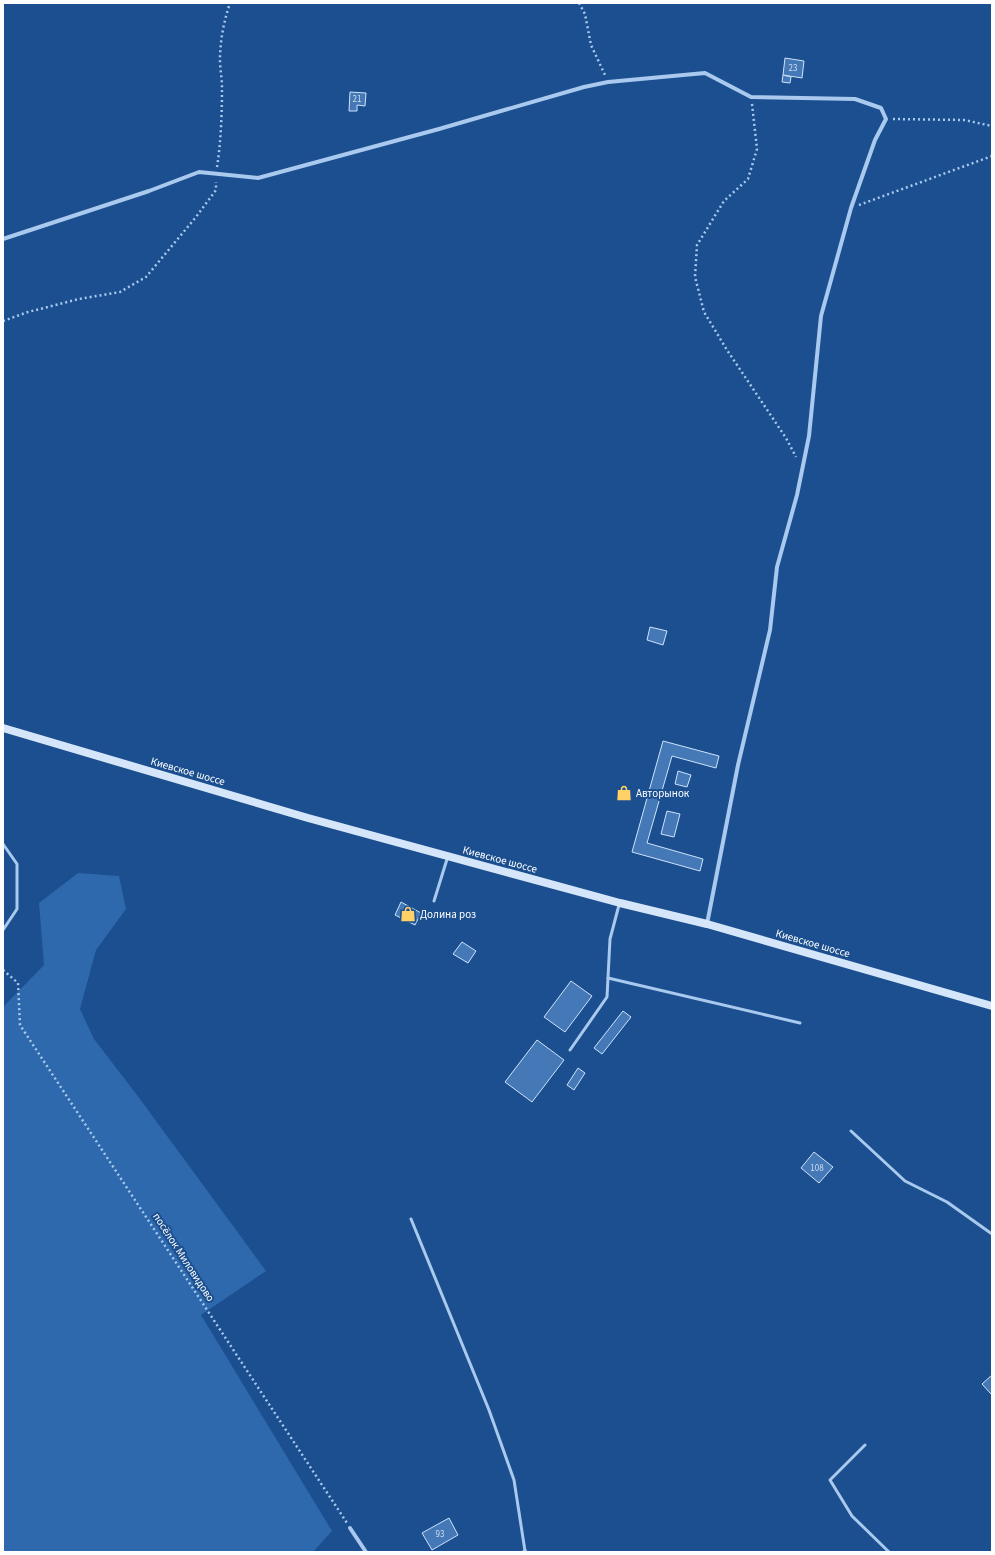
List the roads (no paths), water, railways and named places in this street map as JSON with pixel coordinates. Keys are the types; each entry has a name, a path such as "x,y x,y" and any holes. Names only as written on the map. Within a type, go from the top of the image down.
{"main road":[{"name":"Киевское шоссе","path":"3,728 308,818 620,903 707,924 992,1006"}],"street":[{"path":"3,239 149,191 199,172 258,178 440,129 584,87 608,82 705,73 751,97 855,99 881,108 886,119 875,140 851,208 822,316 814,373 808,436 797,495 777,567 770,630 738,765 707,924"},
{"path":"350,1528 366,1552"}],"lane":[{"path":"3,844 17,864 17,909 3,930"},
{"path":"434,901 448,856"},
{"path":"570,1050 607,997 610,939 620,903"},
{"path":"608,978 800,1023"},
{"path":"851,1131 905,1181 947,1202 992,1234"},
{"path":"411,1219 489,1410 514,1480 524,1551"},
{"path":"865,1445 830,1480 852,1516 888,1552"}],"place":[{"name":"Авторынок","path":"624,793"},
{"name":"Долина роз","path":"408,914"}]}
